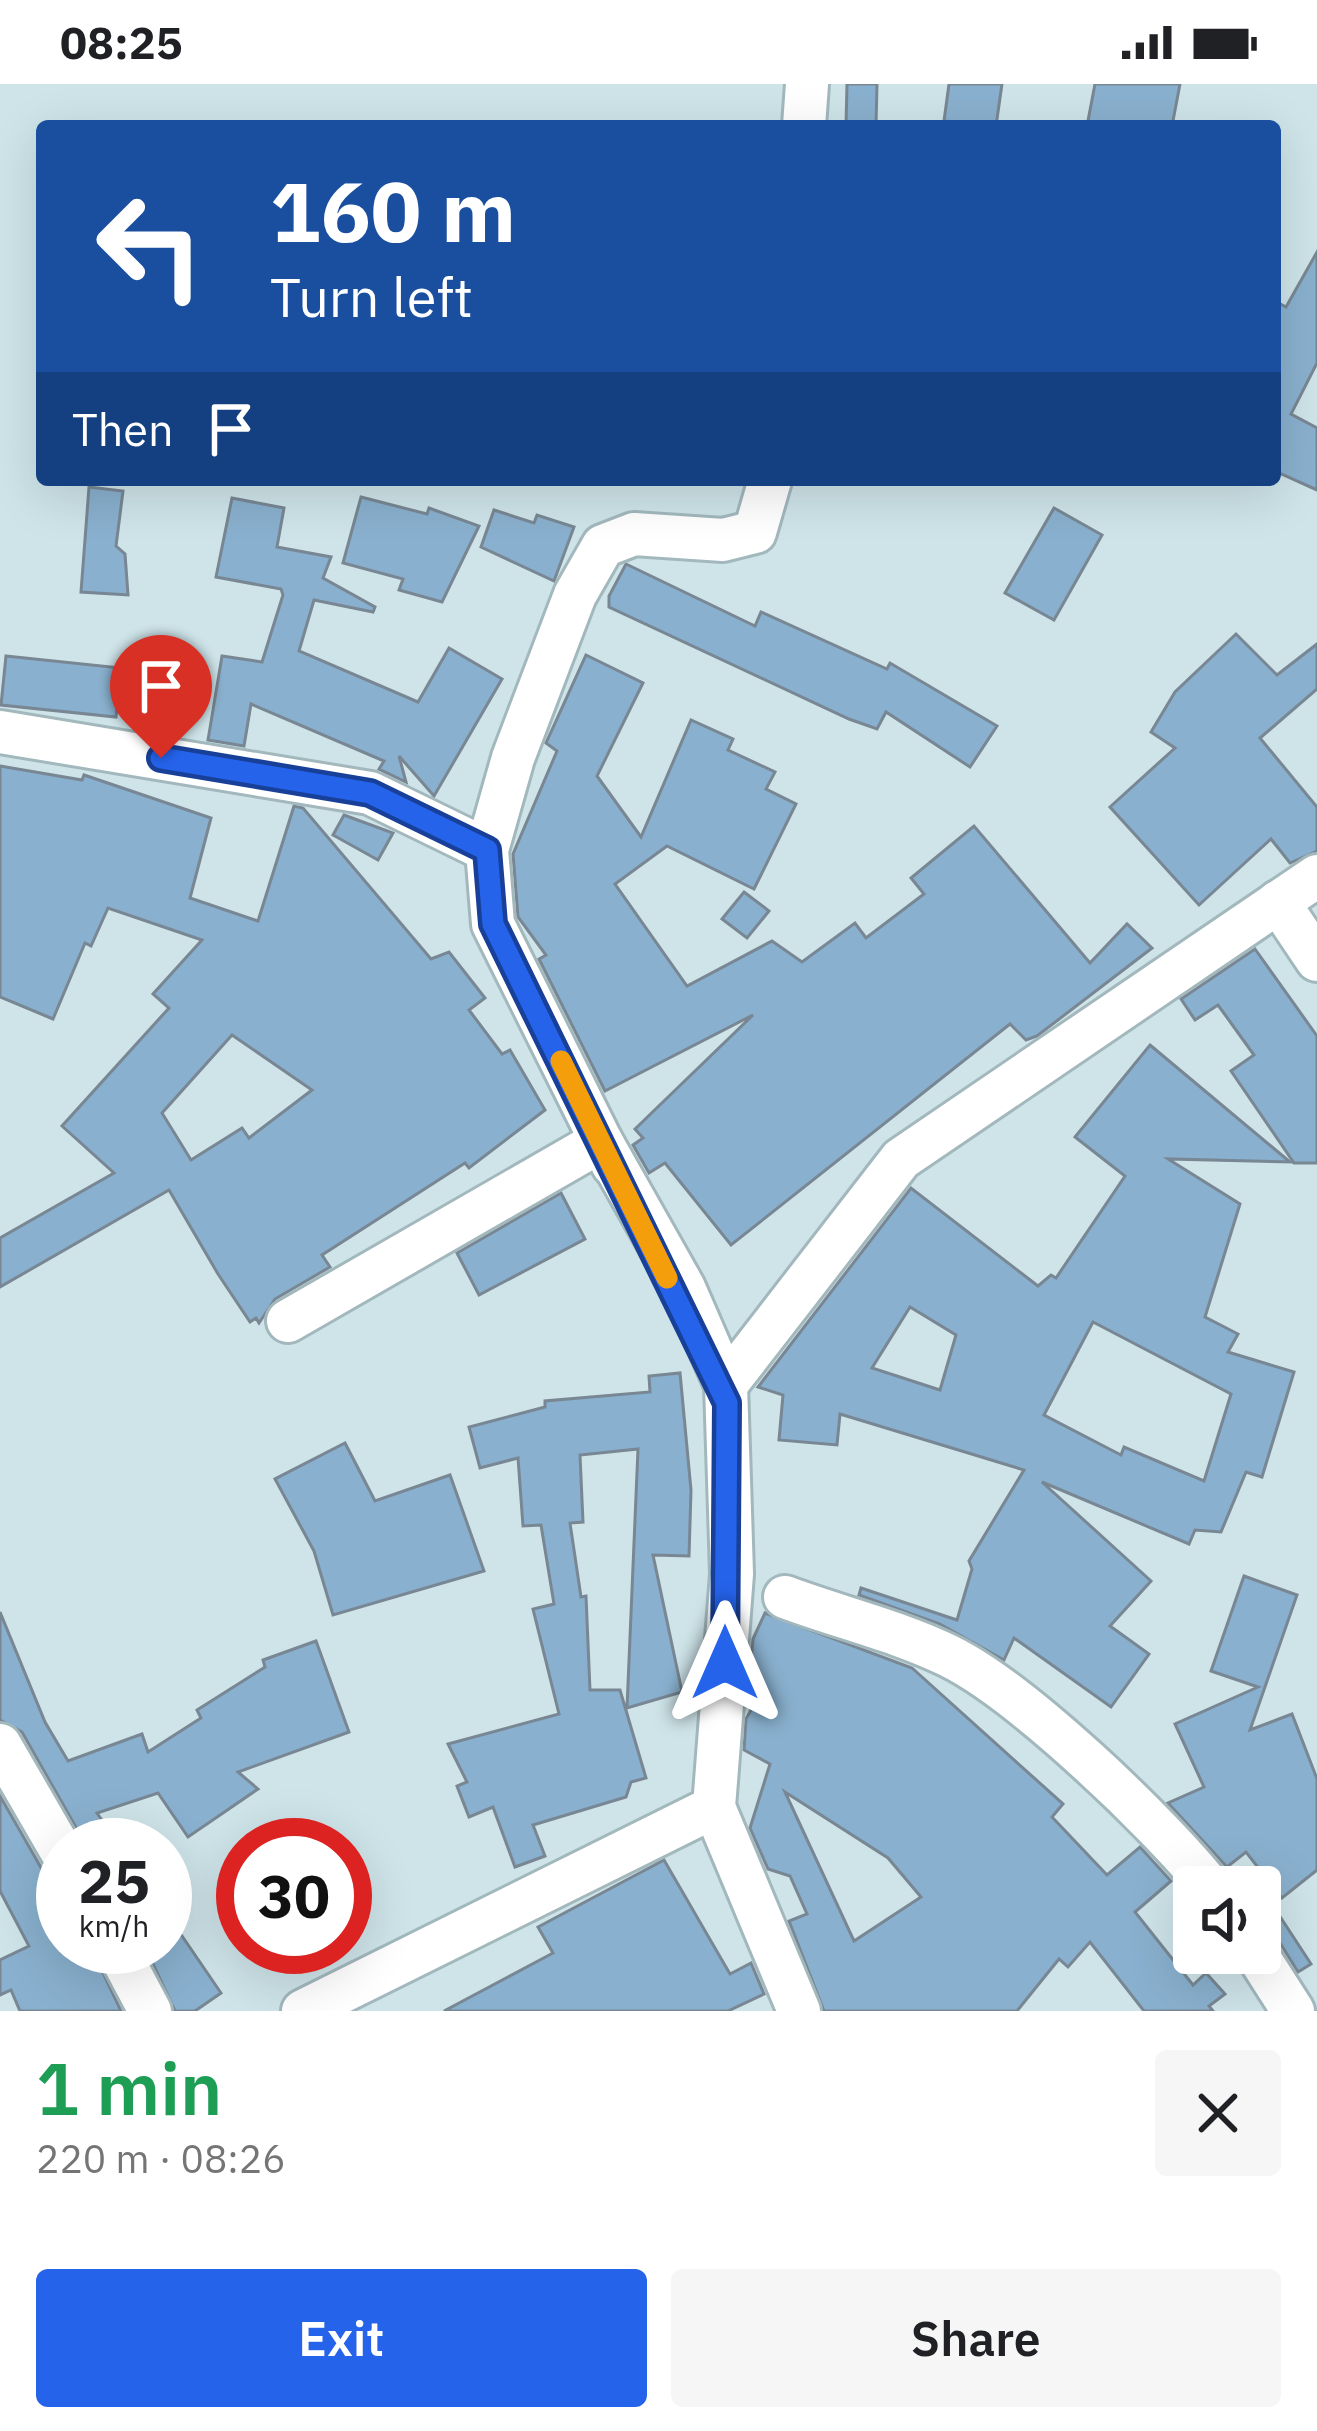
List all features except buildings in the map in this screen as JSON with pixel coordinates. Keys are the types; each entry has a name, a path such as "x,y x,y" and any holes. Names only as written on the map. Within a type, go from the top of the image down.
{"street":[{"path":"804,120 807,84"},
{"path":"768,486 755,532 723,540 634,534 603,546 575,596 513,758 487,850 493,924 726,1394 725,1663 714,1807 799,2011"},
{"path":"0,731 370,793 487,850"},
{"path":"726,1394 901,1159 1317,876"},
{"path":"1278,902 1317,960"},
{"path":"287,1322 601,1141"},
{"path":"784,1597 950,1656 1015,1701 1193,1866"},
{"path":"0,1745 42,1818"},
{"path":"303,2011 714,1807"},
{"path":"130,1974 150,2011"},
{"path":"1269,1974 1293,2011"}],"slow traffic":[{"path":"561,1061 667,1278"}],"route":[{"path":"161,758 370,793 487,850 493,924 727,1403 725,1663"}]}
